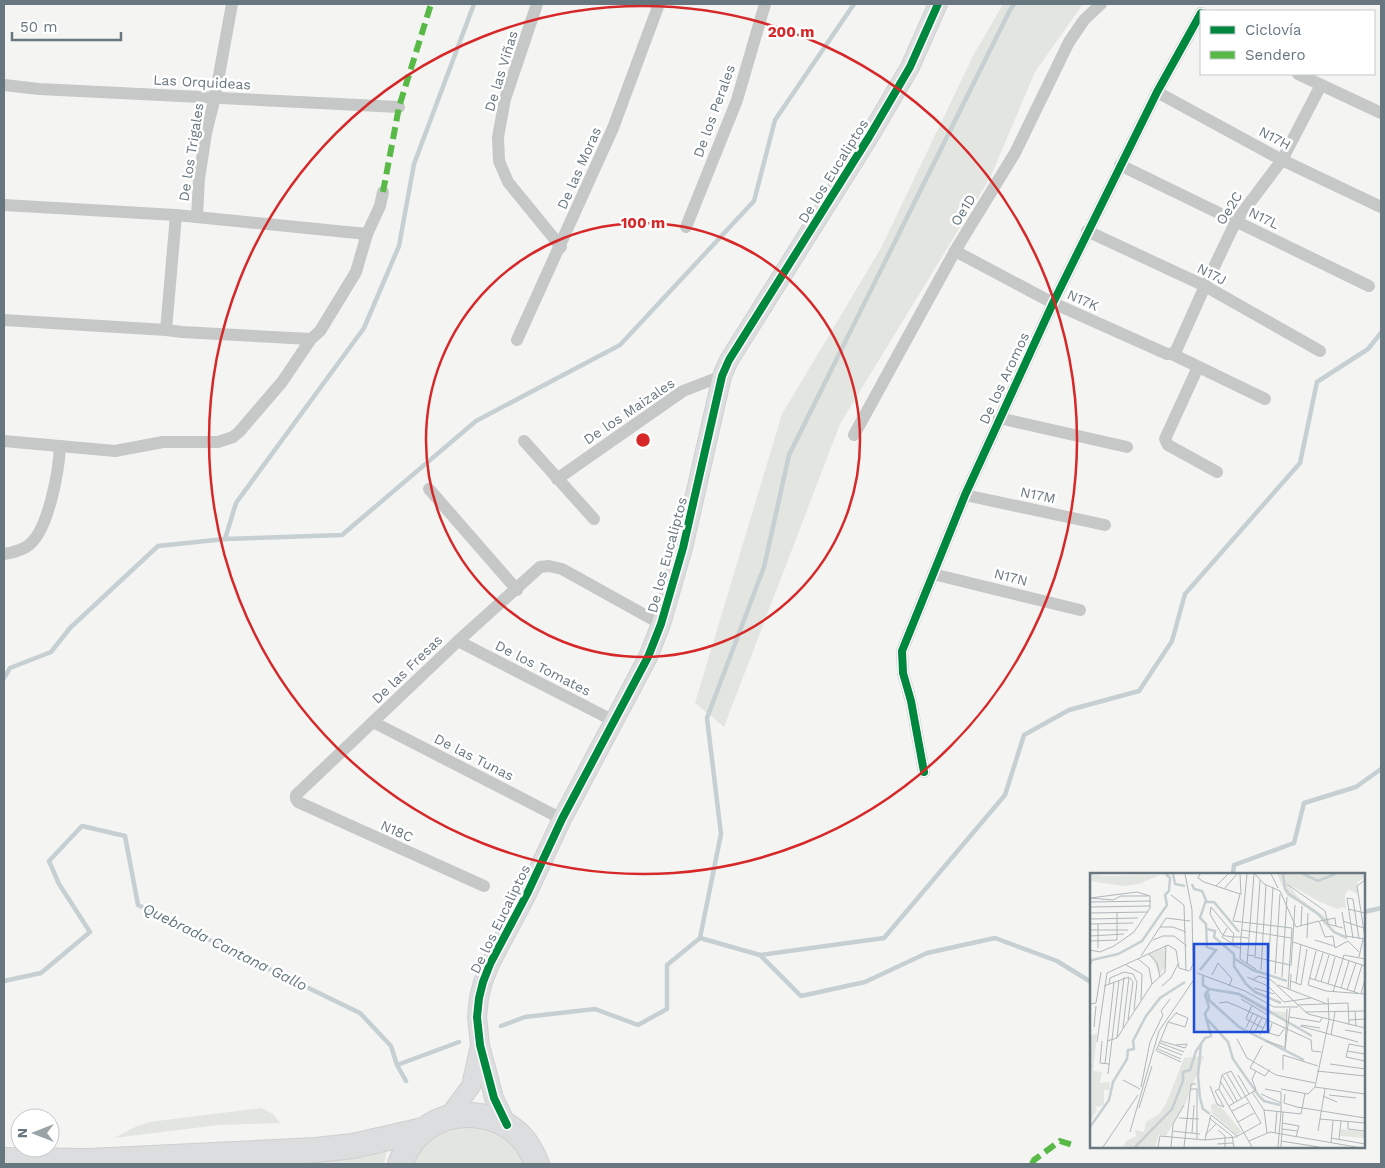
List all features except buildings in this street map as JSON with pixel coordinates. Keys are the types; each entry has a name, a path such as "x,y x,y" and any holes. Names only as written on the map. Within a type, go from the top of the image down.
{"highway":[{"path":"400,1164 407,1148 423,1130 435,1122 448,1117 468,1114 488,1117 507,1125 521,1136 538,1160"},
{"path":"4,1160 89,1161 316,1150 353,1146 423,1130"}],"street":[{"name":"De los Trigales","path":"197,217 199,179 206,133 215,97 232,4"},
{"name":"De las Viñas","path":"537,4 505,99 498,137 499,161 508,182 561,247"},
{"name":"De las Moras","path":"517,340 614,128 659,4"},
{"name":"De los Perales","path":"686,227 737,100 764,4"},
{"name":"De los Eucaliptos","path":"507,1125 491,1090 480,1045 477,1017 483,982 490,964 527,894 562,819 648,657 662,624 685,540 722,376 737,346 870,137 910,67 938,4"},
{"name":"Oe1D","path":"854,436 955,251 1014,153 1069,42 1084,20 1101,4"},
{"name":"De los Aromos","path":"924,772 911,701 903,673 902,651 965,495 1052,303 1157,92 1200,19"},
{"path":"1300,75 1381,113"},
{"name":"Las Orquideas","path":"4,85 39,89 399,107"},
{"name":"Oe2C","path":"1173,354 1236,222 1282,160 1321,85"},
{"name":"N17H","path":"1157,92 1282,160 1381,207"},
{"name":"N17L","path":"1120,165 1369,286"},
{"path":"4,442 115,451 163,442 218,442 233,437 240,432 282,382 311,339 328,320 356,272 367,234 380,206 383,192"},
{"path":"4,205 176,215 367,234"},
{"path":"166,330 176,215"},
{"name":"N17J","path":"1087,231 1205,286 1320,351"},
{"name":"N17K","path":"955,251 1052,303 1167,354 1173,354 1265,399"},
{"path":"4,320 311,339"},
{"path":"1198,367 1165,439 1168,445 1217,472"},
{"name":"De los Maizales","path":"557,479 683,392 722,376"},
{"path":"999,418 1128,447"},
{"path":"524,440 594,519"},
{"path":"5,555 27,547 37,535 45,520 55,481 60,446"},
{"path":"428,489 517,590"},
{"name":"N17M","path":"965,495 1105,525"},
{"name":"De las Fresas","path":"298,802 296,795 458,641 517,590 537,569 549,566 562,569 662,624"},
{"name":"N17N","path":"933,574 1080,610"},
{"name":"De los Tomates","path":"458,641 614,721"},
{"name":"De las Tunas","path":"372,722 562,819"},
{"name":"N18C","path":"298,802 484,886"},
{"name":"De los Eucaliptos","path":"448,1117 470,1086 480,1045"}],"shaded area":[{"path":"1003,4 1083,4 1035,72 990,178 840,424 724,727 695,703 782,414 881,248 973,56"},
{"path":"261,1108 273,1114 280,1123 218,1125 114,1138 149,1122"},
{"path":"446,1123 507,1132 531,1164 406,1164"},
{"path":"390,1137 384,1164 222,1164"}],"waterway":[{"path":"225,539 236,503 364,328 399,246 414,164 474,4"},
{"path":"4,678 10,668 51,652 70,628 158,546 225,539 342,535 476,421 620,345 754,201 775,120 854,4"},
{"path":"700,938 721,834 707,718 764,567 789,455 1014,4"},
{"path":"760,955 884,938 1005,795 1024,735 1069,710 1139,691 1172,641 1185,594 1300,463 1317,382 1368,349 1381,333"},
{"path":"1233,873 1234,865 1294,843 1304,803 1356,787 1381,769"},
{"name":"Quebrada Cantana Gallo","path":"4,981 41,973 90,932 59,884 49,861 82,826 125,836 138,905 360,1013 391,1046 397,1065 406,1081"},
{"path":"1365,912 1381,908"},
{"path":"501,1026 525,1017 595,1009 638,1025 667,1009 667,965 700,938 760,955 801,996 865,982 927,953 995,938 1057,961 1090,981"},
{"path":"397,1065 459,1042"}],"marked path":[{"path":"383,192 399,107 431,4"},
{"path":"1032,1164 1034,1160 1060,1141 1076,1146"}],"cycle path":[{"path":"507,1125 494,1098 480,1045 477,1017 483,982 490,964 527,894 562,819 648,657 661,624 683,548 722,376 729,360 869,137 910,67 938,4"},
{"path":"924,772 911,701 903,673 902,651 965,495 1053,303 1157,92 1200,15"}]}
